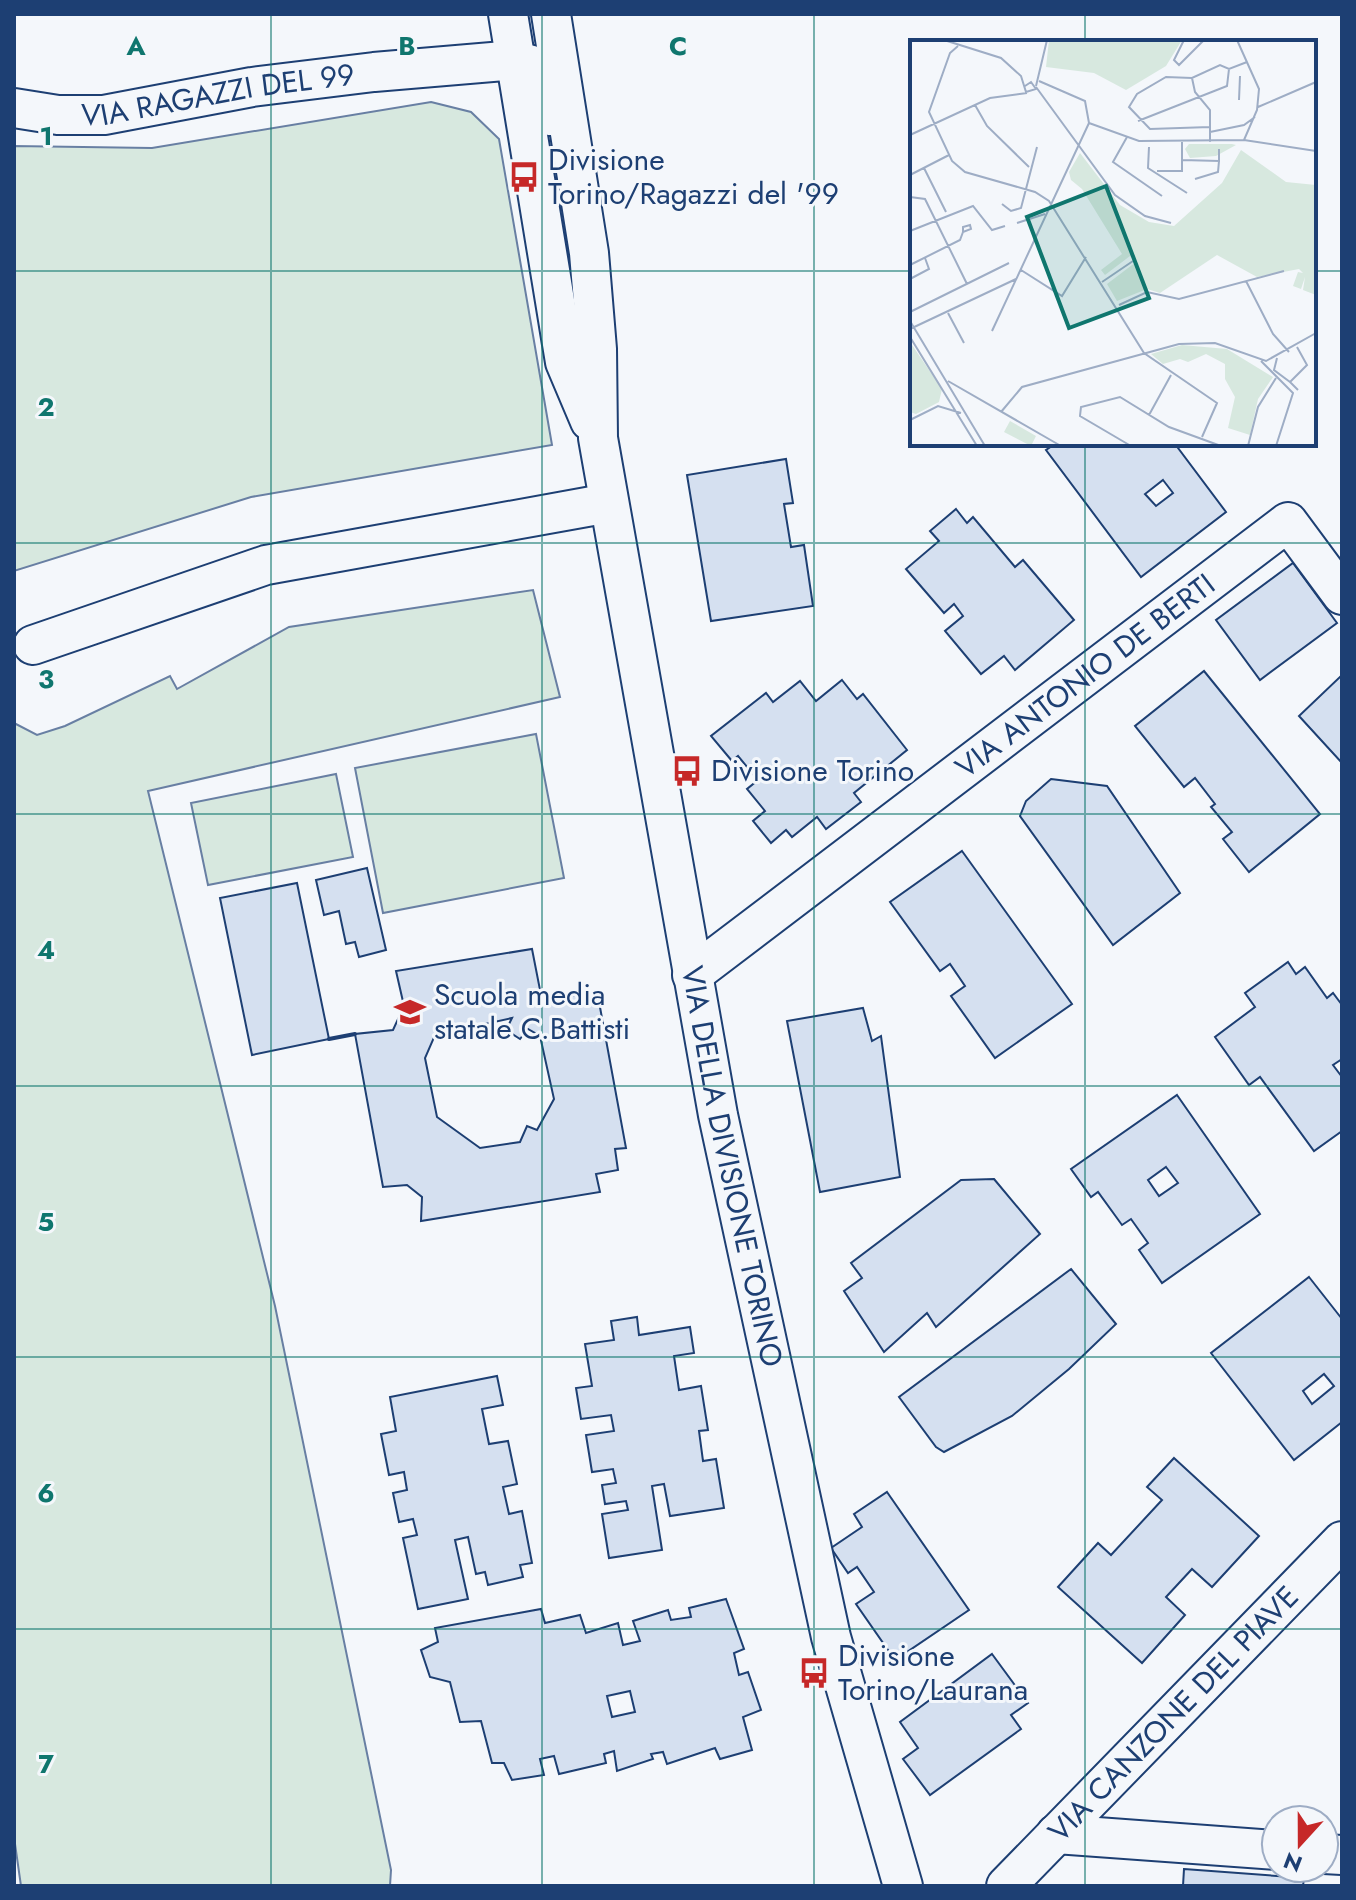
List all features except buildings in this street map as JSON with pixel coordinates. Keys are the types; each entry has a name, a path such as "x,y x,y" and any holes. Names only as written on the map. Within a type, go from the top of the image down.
{"street":[{"name":"VIA DELLA DIVISIONE TORINO","path":"508,14 565,362 598,438"},
{"name":"VIA DELLA DIVISIONE TORINO","path":"551,14 591,278 597,349 598,438 718,1115 831,1637 903,1886"},
{"name":"VIA RAGAZZI DEL 99","path":"14,108 58,115 104,115 252,87 374,72 504,61 516,63"},
{"path":"516,63 529,64 539,72 575,242 591,278"},
{"path":"33,645 266,565 609,503"},
{"name":"VIA ANTONIO DE BERTI","path":"692,975 1288,522 1342,595"},
{"name":"VIA CANZONE DEL PIAVE","path":"1006,1886 1342,1541"},
{"path":"1056,1834 1260,1849"}],"shaded area":[{"path":"431,102 471,112 499,139 552,445 251,497 14,571 14,146 152,148"},
{"path":"533,590 560,697 148,791 275,1306 391,1870 390,1886 21,1886 14,1837 14,723 37,735 65,726 170,676 177,689 289,627"},
{"path":"536,734 564,878 383,913 355,768"},
{"path":"336,774 353,857 208,885 191,803"}],"wall":[{"path":"329,1039 355,1034"}],"place":[{"name":"Divisione Torino/Ragazzi del '99","path":"524,177"},
{"name":"Divisione Torino","path":"687,771"},
{"name":"Scuola media statale C.Battisti","path":"410,1012"},
{"name":"Divisione Torino/Laurana","path":"814,1673"}]}
